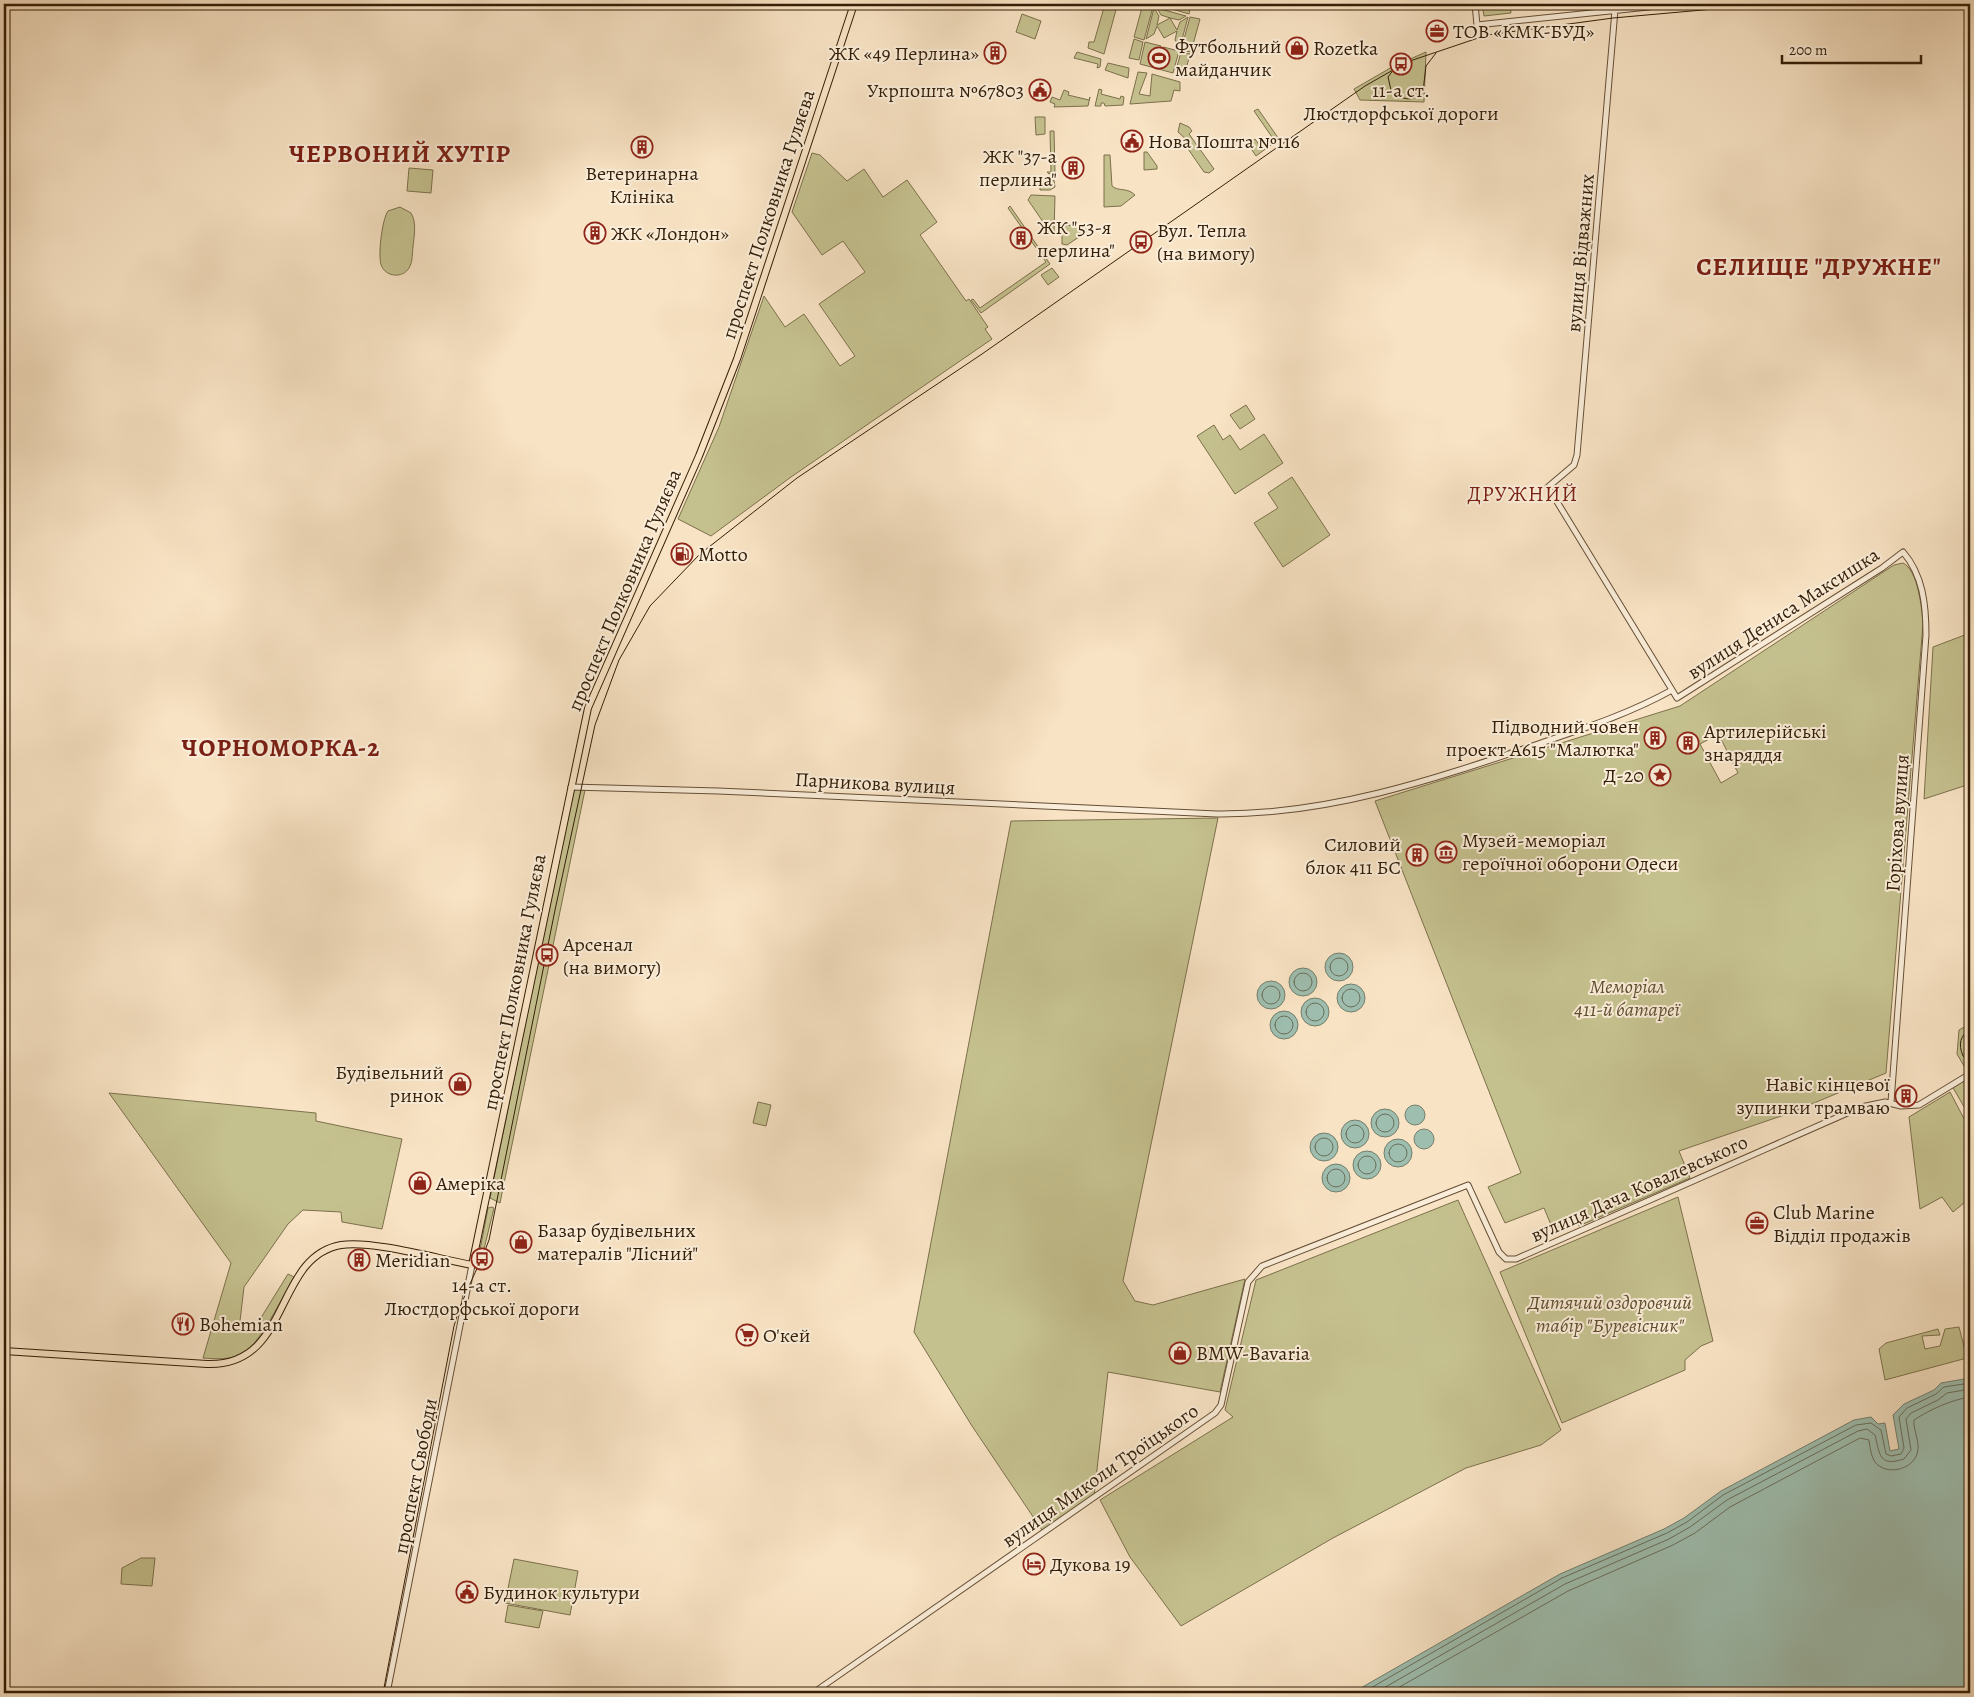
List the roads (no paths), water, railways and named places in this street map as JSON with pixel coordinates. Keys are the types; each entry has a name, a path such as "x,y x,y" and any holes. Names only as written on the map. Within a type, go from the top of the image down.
{"main road":[{"name":"проспект Полковника Гуляєва","path":"472,1265 588,708 699,456 737,359 854,4"},
{"path":"4,1351 207,1364 230,1362 242,1358 257,1347 305,1268 318,1255 333,1247 362,1244 472,1265"}],"street":[{"path":"1475,4 1477,25 1677,4"},
{"name":"вулиця Відважних","path":"1615,10 1577,455 1574,465 1548,487 1672,690"},
{"name":"вулиця Дениса Максишка","path":"1177,813 1223,814 1283,811 1375,795 1431,780 1601,722 1646,704 1672,690 1677,698 1882,568 1903,552"},
{"name":"Горіхова вулиця","path":"1891,1102 1926,635 1921,585 1914,565 1903,552"},
{"name":"Парникова вулиця","path":"571,787 727,791 1177,813"},
{"name":"вулиця Дача Ковалевського","path":"1468,1185 1499,1252 1506,1259 1516,1259 1861,1107 1874,1102 1891,1102 1904,1106 1919,1105 1970,1074"},
{"name":"вулиця Миколи Троїцького","path":"813,1693 1216,1413 1221,1405 1245,1290 1248,1282 1257,1270 1267,1264 1468,1185"},
{"name":"проспект Свободи","path":"387,1693 472,1265"}],"water":[{"path":"1339,953 1349,957 1353,967 1349,977 1339,981 1329,977 1325,967 1329,957"},
{"path":"1303,968 1313,972 1317,982 1313,992 1303,996 1293,992 1289,982 1293,972"},
{"path":"1271,981 1281,985 1285,995 1281,1005 1271,1009 1261,1005 1257,995 1261,985"},
{"path":"1351,984 1361,988 1365,998 1361,1008 1351,1012 1341,1008 1337,998 1341,988"},
{"path":"1315,998 1325,1002 1329,1012 1325,1022 1315,1026 1305,1022 1301,1012 1305,1002"},
{"path":"1284,1011 1294,1015 1298,1025 1294,1035 1284,1039 1274,1035 1270,1025 1274,1015"},
{"path":"1411,1105 1419,1105 1425,1111 1425,1119 1419,1125 1411,1125 1405,1119 1405,1111"},
{"path":"1385,1109 1395,1113 1399,1123 1395,1133 1385,1137 1375,1133 1371,1123 1375,1113"},
{"path":"1355,1120 1365,1124 1369,1134 1365,1144 1355,1148 1345,1144 1341,1134 1345,1124"},
{"path":"1420,1129 1428,1129 1434,1135 1434,1143 1428,1149 1420,1149 1414,1143 1414,1135"},
{"path":"1324,1133 1334,1137 1338,1147 1334,1157 1324,1161 1314,1157 1310,1147 1314,1137"},
{"path":"1398,1139 1408,1143 1412,1153 1408,1163 1398,1167 1388,1163 1384,1153 1388,1143"},
{"path":"1367,1151 1377,1155 1381,1165 1377,1175 1367,1179 1357,1175 1353,1165 1357,1155"},
{"path":"1336,1164 1346,1168 1350,1178 1346,1188 1336,1192 1326,1188 1322,1178 1326,1168"},
{"path":"1970,1378 1970,1693 1352,1693 1560,1574 1664,1529 1684,1518 1721,1491 1854,1420 1871,1417 1878,1424 1885,1423 1890,1451 1899,1449 1893,1415 1904,1404 1934,1390 1941,1383"}],"tram line":[{"path":"383,1693 454,1326 461,1304 489,1240 555,910 595,725 619,660 650,606 700,554 797,478 982,354 1365,86 1407,62 1487,35 1613,18 1770,4"},
{"path":"1764,8 1807,4"},
{"path":"1394,69 1388,77 1391,90 1403,98 1412,99 1423,91 1426,66 1436,53"},
{"path":"1970,1029 1964,1034 1960,1044 1963,1056 1970,1061"}],"place":[{"name":"ТОВ «КМК-БУД»","path":"1437,31"},
{"name":"Rozetka","path":"1297,48"},
{"name":"ЖК «49 Перлина»","path":"995,53"},
{"name":"Футбольний майданчик","path":"1159,58"},
{"name":"11-а ст. Люстдорфської дороги","path":"1401,64"},
{"name":"Укрпошта №67803","path":"1040,90"},
{"name":"Нова Пошта №116","path":"1132,141"},
{"name":"Ветеринарна Клініка","path":"642,147"},
{"name":"ЖК \"37-а перлина\"","path":"1073,168"},
{"name":"ЖК «Лондон»","path":"595,233"},
{"name":"ЖК \"53-я перлина\"","path":"1021,238"},
{"name":"Вул. Тепла (на вимогу)","path":"1141,242"},
{"name":"Motto","path":"682,554"},
{"name":"Підводний човен проект А615 \"Малютка\"","path":"1655,738"},
{"name":"Артилерійські знаряддя","path":"1688,743"},
{"name":"Д-20","path":"1660,775"},
{"name":"Музей-меморіал героїчної оборони Одеси","path":"1446,852"},
{"name":"Силовий блок 411 БС","path":"1417,855"},
{"name":"Арсенал (на вимогу)","path":"547,955"},
{"name":"Будівельний ринок","path":"460,1084"},
{"name":"Навіс кінцевої зупинки трамваю","path":"1906,1096"},
{"name":"Амеріка","path":"420,1183"},
{"name":"Club Marine Відділ продажів","path":"1757,1223"},
{"name":"Базар будівельних матералів \"Лісний\"","path":"521,1242"},
{"name":"14-а ст. Люстдорфської дороги","path":"482,1259"},
{"name":"Meridian","path":"359,1260"},
{"name":"Bohemian","path":"183,1324"},
{"name":"О'кей","path":"747,1335"},
{"name":"BMW-Bavaria","path":"1180,1353"},
{"name":"Дукова 19","path":"1034,1564"},
{"name":"Будинок культури","path":"467,1592"}],"district":[{"name":"ЧЕРВОНИЙ ХУТІР","path":"400,153"},
{"name":"СЕЛИЩЕ \"ДРУЖНЕ\"","path":"1819,266"},
{"name":"ДРУЖНИЙ","path":"1523,494"},
{"name":"ЧОРНОМОРКА-2","path":"281,747"}],"park label":[{"name":"Меморіал 411-й батареї","path":"1627,998"},
{"name":"Дитячий оздоровчий табір \"Буревісник\"","path":"1610,1314"}]}
